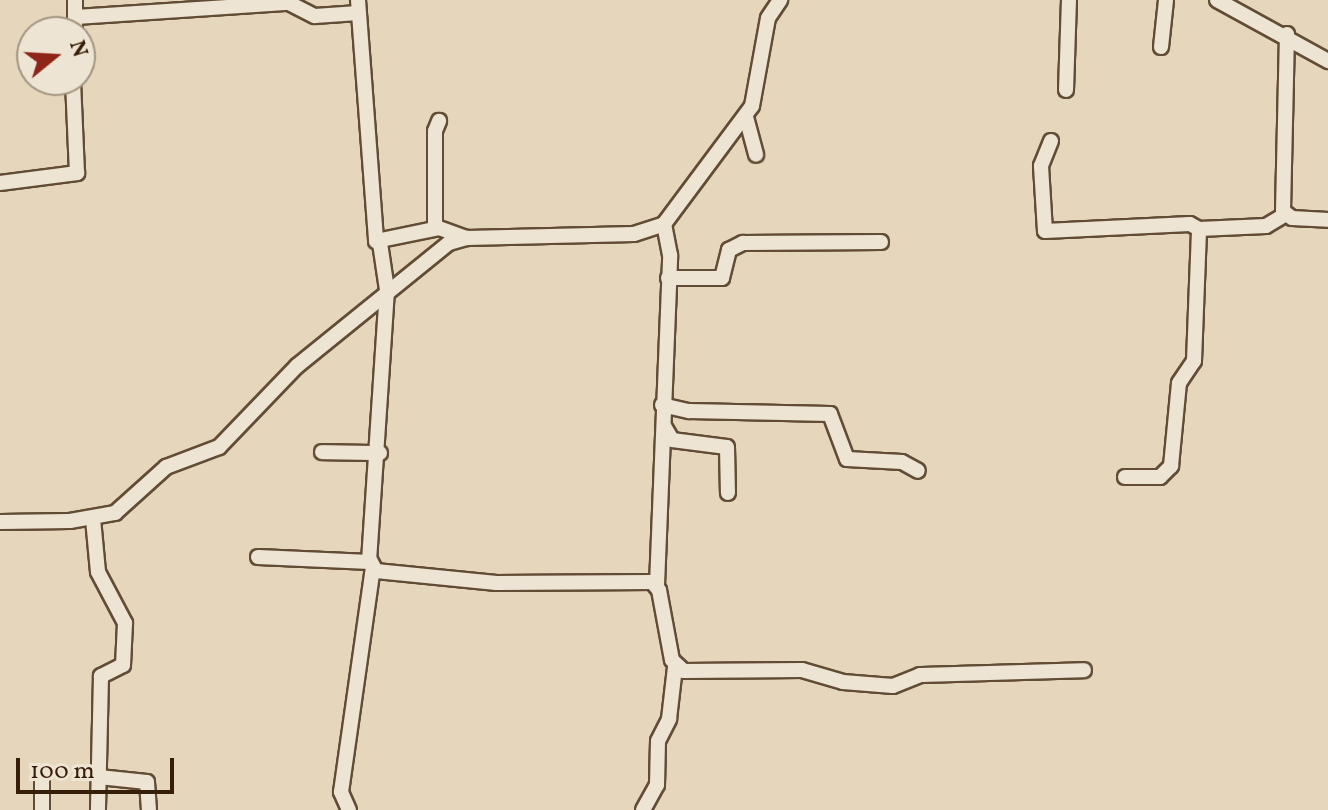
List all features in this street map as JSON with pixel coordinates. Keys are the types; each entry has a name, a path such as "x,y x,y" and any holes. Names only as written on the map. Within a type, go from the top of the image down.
{"street":[{"path":"380,243 435,228 467,238 634,234 664,224 746,117 758,86 768,18 780,0"},
{"path":"1066,90 1069,0"},
{"path":"1161,47 1166,0"},
{"path":"1217,0 1287,34 1328,61"},
{"path":"96,23 289,3 315,16 358,6 375,237 380,243 387,290 372,565 341,792 349,810"},
{"path":"1284,215 1287,34"},
{"path":"0,183 77,173 74,96"},
{"path":"746,117 756,155"},
{"path":"435,228 435,131 439,121"},
{"path":"1051,141 1041,166 1045,231 1190,224 1199,229 1266,226 1284,215 1328,220"},
{"path":"643,810 657,785 658,741 669,719 675,667 657,585 669,237 664,224"},
{"path":"1125,477 1160,477 1171,466 1179,383 1195,360 1199,229"},
{"path":"0,522 93,519 121,509 166,467 219,447 280,382 387,290 434,251 467,238"},
{"path":"668,278 722,278 729,250 743,243 881,242"},
{"path":"661,411 830,414 847,459 897,461 918,471"},
{"path":"661,411 672,440 727,447 728,493"},
{"path":"322,452 380,453"},
{"path":"93,519 97,569 125,623 123,665 101,676 98,810"},
{"path":"258,557 372,565 496,583 657,585"},
{"path":"675,667 762,674 802,670 843,682 893,686 920,675 1084,670"},
{"path":"42,775 42,810"},
{"path":"99,777 147,782 149,810"}]}
